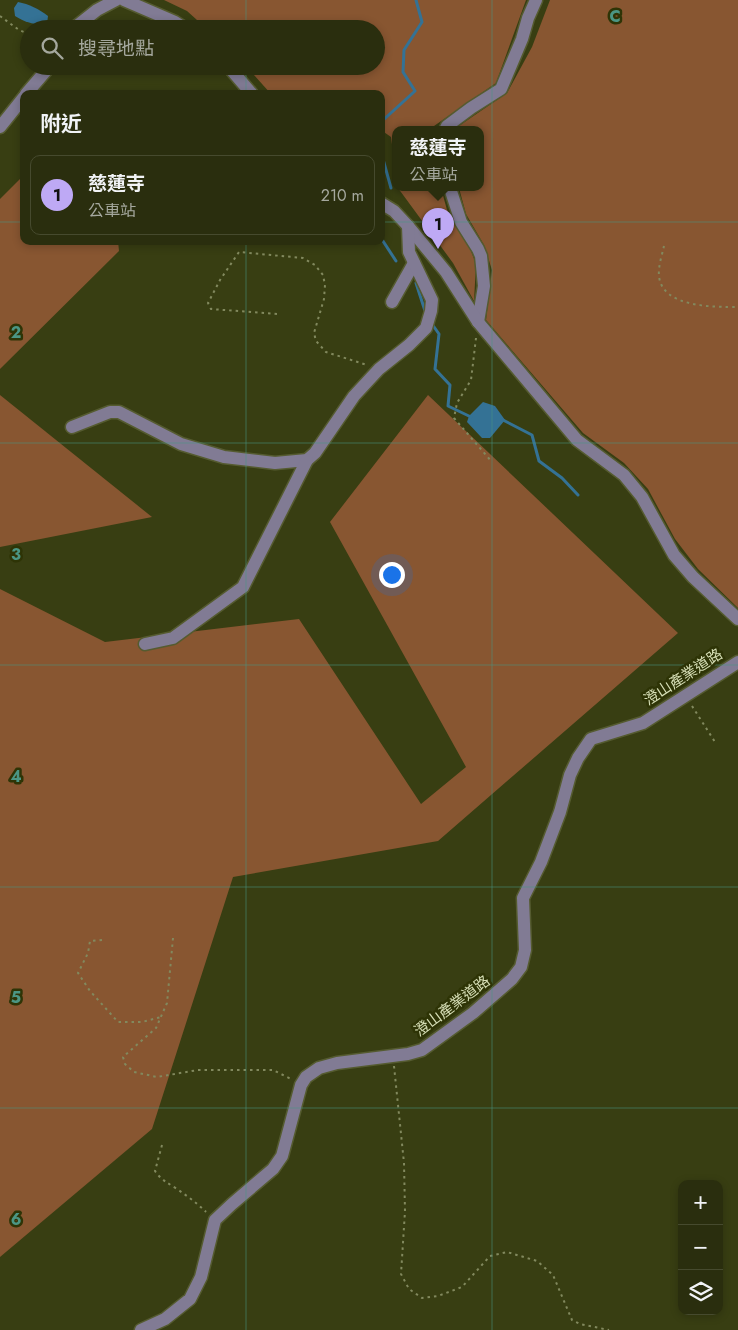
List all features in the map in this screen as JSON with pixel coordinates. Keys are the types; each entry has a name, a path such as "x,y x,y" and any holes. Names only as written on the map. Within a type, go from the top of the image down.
{"street":[{"path":"84,20 97,10 116,0"},
{"path":"124,0 170,20"},
{"path":"447,126 501,89 536,0"},
{"path":"29,90 42,75"},
{"path":"236,75 249,90"},
{"path":"0,126 20,102"},
{"path":"451,191 461,222 481,256 484,286 478,322"},
{"path":"385,205 394,211 408,226 446,272 478,322 539,392 577,440 624,475 642,497 674,555 693,577 738,619"},
{"path":"145,644 173,638 243,587 307,460 315,453 354,396 379,369 409,345 426,328 432,300 409,252 408,226"},
{"path":"392,302 414,263"},
{"path":"72,427 110,412 118,412 181,444 224,457 275,464 307,460"},
{"name":"澄山產業道路","path":"215,1220 273,1169 282,1156 301,1086 306,1077 318,1068 337,1063 394,1056 422,1050 472,1013 512,979 521,967 525,950 523,898 560,812 570,775 578,758 591,740 643,723 738,662"},
{"path":"141,1330 165,1319 190,1299 201,1277 215,1220"}],"path":[{"path":"0,16 20,30"},
{"path":"664,246 658,275 661,287 670,296 704,306 738,307"},
{"path":"277,314 211,309 208,303 220,280 239,252 304,258 315,265 323,275 325,285 324,299 314,333 316,341 326,352 379,369"},
{"path":"478,322 471,380 457,403 454,418 492,462"},
{"path":"685,695 715,742"},
{"path":"174,938 168,1003 156,1028 123,1057 125,1064 134,1072 157,1076 198,1070 273,1070 288,1076 301,1086"},
{"path":"102,940 90,941 88,953 78,973 90,991 118,1022 142,1022 161,1017"},
{"path":"394,1056 404,1163 405,1211 401,1274 409,1289 422,1298 438,1296 462,1287 490,1256 507,1252 537,1261 553,1275 572,1320 580,1324 609,1330"},
{"path":"162,1145 155,1170 157,1175 215,1220"}],"shaded area":[{"path":"164,0 526,0 496,83 434,126 392,126 392,144 391,137 385,133 385,90 267,90 254,75 385,75 385,20 197,20 187,11"},
{"path":"550,0 738,0 738,608 698,569 675,539 648,489 624,463 583,433 486,320 492,270 484,245 466,214 460,191 484,191 484,126 459,126 507,93 532,47"},
{"path":"20,179 20,245 118,245 119,251 0,369 0,199"},
{"path":"400,191 442,191 447,210 468,243 476,264 474,301 453,263"},
{"path":"0,395 152,517 0,547"},
{"path":"428,395 678,633 438,841 233,877 152,1129 0,1257 0,589 105,642 299,619 421,804 466,767 330,522"}],"water":[{"path":"18,2 26,4 48,16 48,20 23,20 15,16 14,8"},
{"path":"483,402 495,406 505,420 490,438 482,438 467,422 469,416"}],"waterway":[{"path":"385,118 415,91 403,72 404,50 422,22 416,0"},
{"path":"385,166 391,188"},
{"path":"385,244 396,261"},
{"path":"416,283 426,314"},
{"path":"432,324 439,334 435,369 450,385 448,406 471,417"},
{"path":"503,420 532,435 539,461 562,478 578,495"}],"place":[{"name":"慈蓮寺","path":"438,249"}]}
